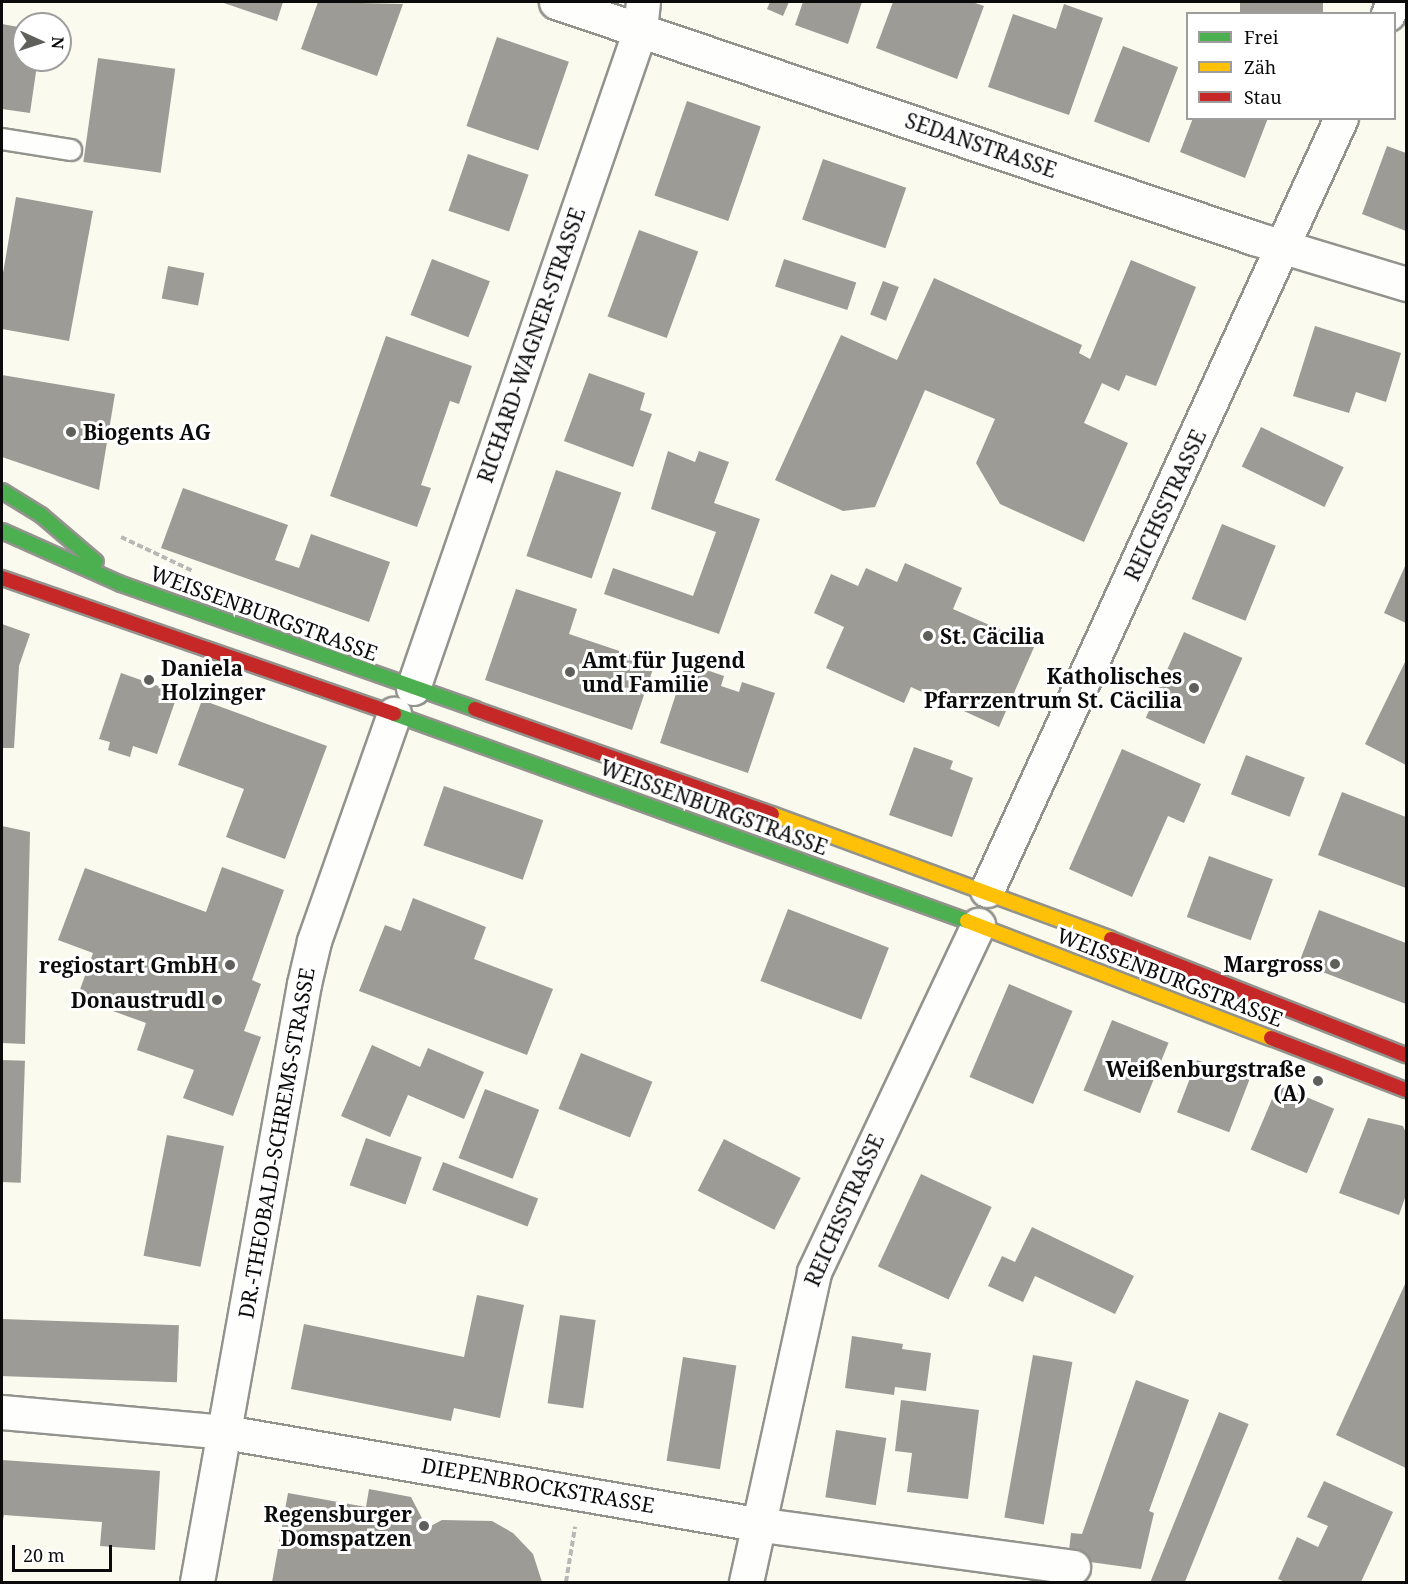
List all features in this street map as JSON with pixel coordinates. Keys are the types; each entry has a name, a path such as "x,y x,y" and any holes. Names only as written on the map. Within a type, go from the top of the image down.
{"main road":[{"name":"WEISSENBURGSTRASSE","path":"2,491 41,515 121,584"},
{"name":"WEISSENBURGSTRASSE","path":"2,531 121,584 987,890 1407,1055"},
{"name":"WEISSENBURGSTRASSE","path":"2,578 394,714 978,925 1407,1090"}],"street":[{"name":"SEDANSTRASSE","path":"556,2 642,16 1284,246 1407,284"},
{"name":"RICHARD-WAGNER-STRASSE","path":"413,688 642,16"},
{"name":"REICHSSTRASSE","path":"987,890 1340,120"},
{"name":"DR.-THEOBALD-SCHREMS-STRASSE","path":"197,1582 304,984 314,941 394,714"},
{"name":"REICHSSTRASSE","path":"746,1582 756,1524 814,1272 978,925"},
{"name":"DIEPENBROCKSTRASSE","path":"2,1412 225,1432 581,1491 756,1524 1073,1567"}],"lane":[{"path":"2,139 71,150"}],"path":[{"path":"566,1582 581,1491"}],"building":[{"path":"221,2 283,2 277,21"},
{"path":"318,2 403,4 377,76 301,49"},
{"path":"770,2 789,2 783,16 767,9"},
{"path":"803,2 862,2 848,44 795,25"},
{"path":"893,2 972,2 984,6 957,79 876,48"},
{"path":"1240,2 1323,2 1323,12 1240,12"},
{"path":"1064,4 1103,18 1069,115 988,87 1013,14 1056,29"},
{"path":"2,24 12,26 12,72 36,72 30,113 2,109"},
{"path":"497,37 569,62 538,151 466,126"},
{"path":"1123,46 1178,67 1149,143 1094,122"},
{"path":"98,58 175,69 161,173 83,162"},
{"path":"687,101 761,126 728,221 654,196"},
{"path":"1192,120 1267,120 1245,178 1180,152"},
{"path":"1387,146 1406,153 1406,231 1362,214"},
{"path":"468,154 529,175 509,232 448,211"},
{"path":"823,159 906,188 885,248 802,220"},
{"path":"16,197 93,211 69,341 2,329 2,279"},
{"path":"639,230 698,252 667,338 608,316"},
{"path":"432,259 490,281 468,337 410,315"},
{"path":"784,259 856,282 847,310 775,287"},
{"path":"1131,260 1196,287 1156,386 1126,375 1119,391 1102,383 1084,423 1128,443 1084,542 1000,504 976,463 995,419 925,390 875,507 843,511 775,480 841,335 897,360 934,278 1082,345 1079,353 1090,359"},
{"path":"168,266 204,273 198,305 162,298"},
{"path":"883,281 899,287 886,321 870,315"},
{"path":"1315,326 1401,353 1386,402 1356,392 1349,413 1293,396"},
{"path":"386,336 472,366 459,404 450,401 421,485 431,488 417,527 330,496"},
{"path":"589,373 645,393 640,410 652,414 633,467 564,441"},
{"path":"2,375 115,394 99,490 2,457"},
{"path":"1261,427 1344,467 1324,507 1242,467"},
{"path":"668,451 695,462 699,451 729,462 714,503 760,519 719,634 604,594 613,568 693,596 716,532 651,509"},
{"path":"556,470 621,492 592,579 526,556"},
{"path":"183,488 288,525 275,560 299,568 311,534 390,562 369,622 161,548"},
{"path":"1222,524 1276,546 1245,621 1192,599"},
{"name":"St. Cäcilia","path":"905,563 962,588 953,609 1035,645 999,727 911,687 904,703 826,668 844,627 814,613 831,574 858,586 866,568 897,582"},
{"path":"1406,564 1406,623 1384,613"},
{"path":"516,589 577,609 569,634 655,663 632,730 485,680"},
{"path":"2,624 30,634 19,666 14,748 2,748"},
{"name":"Katholisches Pfarrzentrum St. Cäcilia","path":"1184,632 1242,658 1204,744 1146,718"},
{"path":"1406,660 1406,765 1365,744"},
{"path":"686,663 724,676 721,686 739,692 742,682 775,693 748,773 660,743"},
{"path":"121,673 178,693 157,754 133,746 130,757 108,750 110,742 99,739"},
{"path":"202,700 327,746 285,859 226,837 244,789 178,765"},
{"path":"914,747 953,761 950,769 973,778 952,837 889,815"},
{"path":"1122,749 1201,784 1184,823 1168,816 1132,897 1069,869"},
{"path":"1246,755 1305,778 1290,817 1231,794"},
{"path":"444,786 543,820 523,880 423,846"},
{"path":"1342,792 1406,817 1406,888 1318,855"},
{"path":"2,826 30,832 25,1044 2,1043"},
{"path":"1209,856 1273,879 1251,940 1187,917"},
{"path":"222,867 284,890 252,980 261,984 244,1031 261,1037 233,1116 183,1098 194,1070 137,1050 146,1023 77,998 93,953 58,940 85,868 206,912"},
{"path":"413,898 486,927 474,959 553,989 527,1055 359,991 385,925 401,931"},
{"path":"788,909 889,948 861,1020 760,981"},
{"path":"1319,910 1406,943 1406,1004 1299,963"},
{"path":"1009,984 1073,1011 1033,1104 970,1077"},
{"path":"1112,1020 1169,1043 1140,1113 1084,1090"},
{"path":"372,1045 420,1067 428,1048 484,1072 464,1119 408,1095 390,1137 341,1116"},
{"path":"581,1053 652,1082 630,1137 559,1109"},
{"path":"2,1060 25,1061 21,1183 2,1182"},
{"path":"1197,1060 1249,1080 1229,1132 1177,1112"},
{"path":"1278,1085 1334,1109 1307,1173 1251,1149"},
{"path":"485,1089 539,1110 513,1179 458,1158"},
{"path":"1368,1118 1403,1126 1406,1133 1406,1195 1399,1215 1339,1193"},
{"path":"167,1135 224,1146 200,1267 144,1256"},
{"path":"366,1138 422,1157 406,1204 350,1185"},
{"path":"724,1139 801,1178 774,1230 698,1191"},
{"path":"443,1162 538,1199 527,1227 432,1190"},
{"path":"921,1174 992,1207 949,1299 878,1266"},
{"path":"1032,1227 1134,1276 1115,1314 1035,1276 1023,1302 988,1286 1002,1256 1015,1262"},
{"path":"1406,1282 1406,1468 1336,1435"},
{"path":"477,1295 524,1305 500,1418 454,1408 451,1421 291,1389 304,1324 464,1357"},
{"path":"560,1315 596,1320 583,1408 548,1403"},
{"path":"2,1319 179,1325 177,1382 2,1376"},
{"path":"852,1336 903,1344 902,1349 931,1353 926,1391 895,1387 894,1395 845,1388"},
{"path":"1033,1355 1072,1362 1044,1524 1004,1517"},
{"path":"683,1357 736,1365 720,1469 667,1461"},
{"path":"1136,1380 1189,1400 1149,1511 1154,1513 1141,1569 1068,1559 1071,1533 1082,1534"},
{"path":"901,1400 979,1410 968,1499 907,1492 912,1453 895,1451"},
{"path":"1219,1412 1249,1424 1185,1582 1150,1582"},
{"path":"836,1430 886,1438 876,1505 825,1497"},
{"path":"2,1460 160,1471 155,1550 100,1546 102,1522 4,1515 2,1525"},
{"path":"1324,1481 1393,1512 1361,1582 1285,1582 1278,1579 1297,1537 1318,1547 1328,1526 1307,1517"},
{"path":"369,1489 411,1497 427,1528 442,1520 492,1521 513,1533 533,1554 542,1582 272,1582 288,1493 366,1507"}],"traffic: fast":[{"path":"2,491 41,515 96,562"},
{"path":"2,531 121,584 475,709"},
{"path":"394,714 967,921"}],"traffic: slow":[{"path":"772,814 1111,939"},
{"path":"967,921 1271,1038"}],"traffic: jam":[{"path":"2,578 394,714"},
{"path":"475,709 772,814"},
{"path":"1111,939 1406,1055"},
{"path":"1271,1038 1406,1090"}],"place":[{"name":"Biogents AG","path":"71,432"},
{"name":"St. Cäcilia","path":"928,636"},
{"name":"Amt für Jugend und Familie","path":"570,672"},
{"name":"Daniela Holzinger","path":"149,680"},
{"name":"Katholisches Pfarrzentrum St. Cäcilia","path":"1194,688"},
{"name":"Margross","path":"1335,964"},
{"name":"regiostart GmbH","path":"230,965"},
{"name":"Donaustrudl","path":"217,1000"},
{"name":"Weißenburgstraße (A)","path":"1318,1081"},
{"name":"Regensburger Domspatzen","path":"424,1526"}]}
